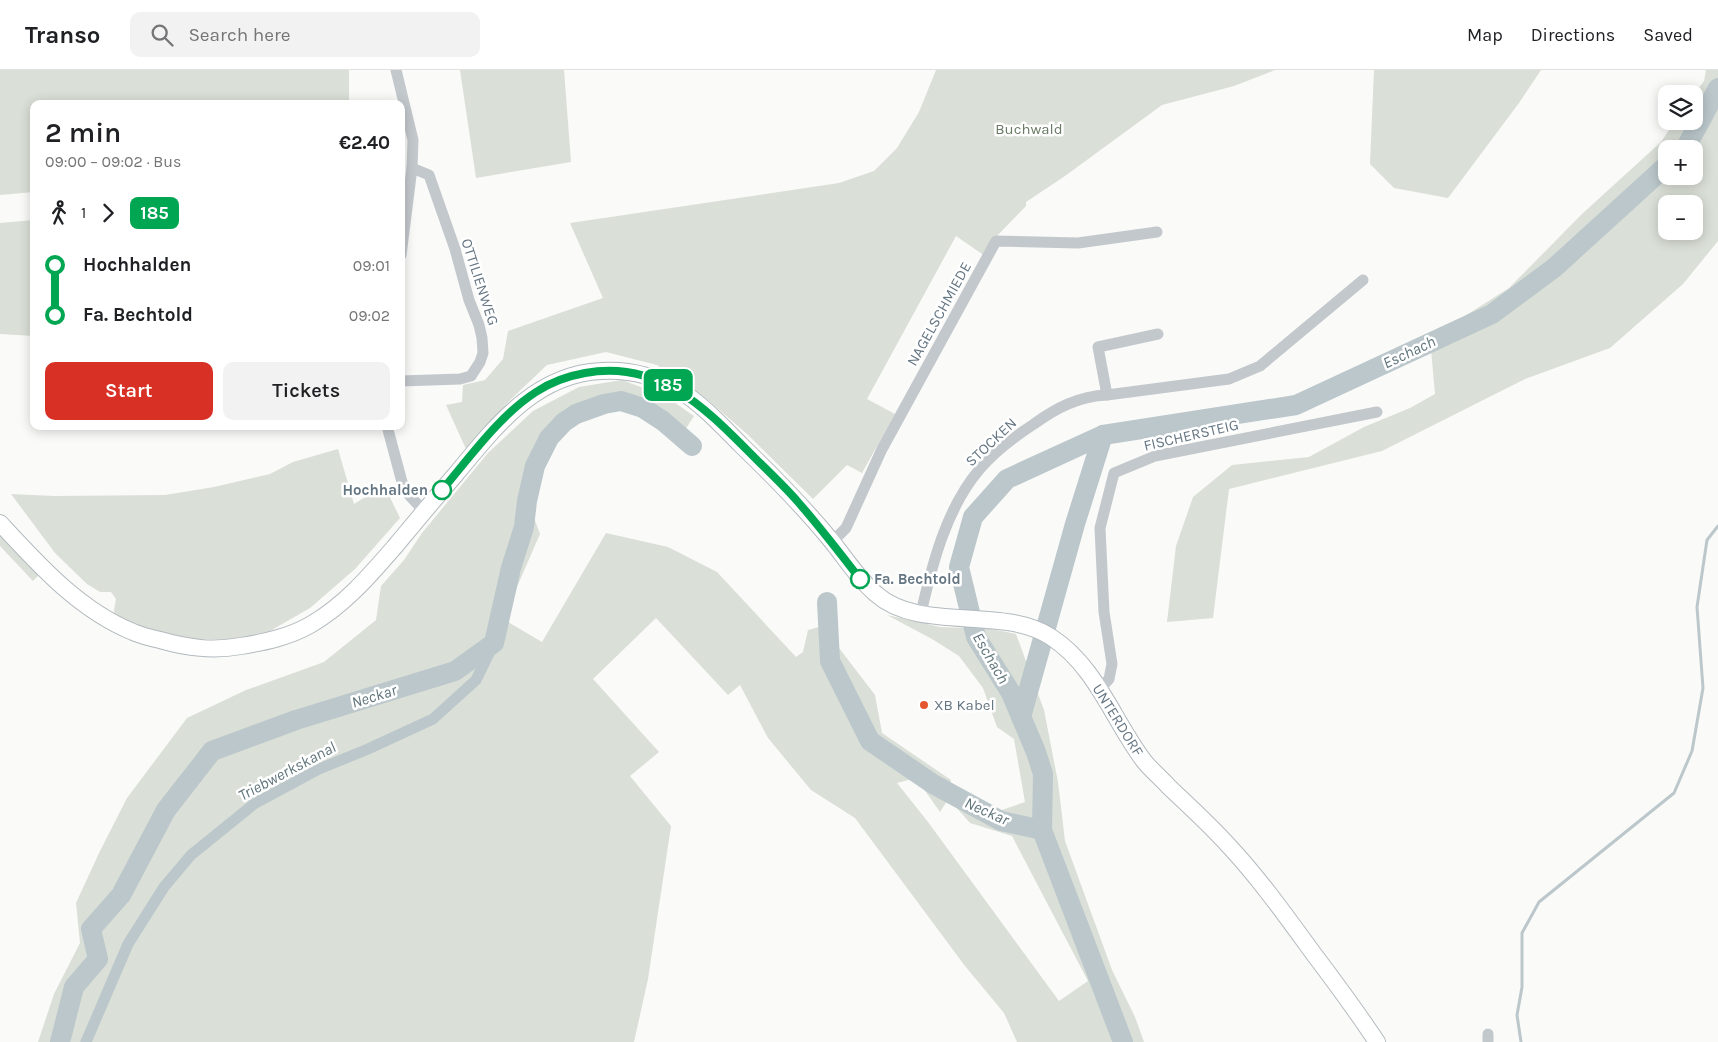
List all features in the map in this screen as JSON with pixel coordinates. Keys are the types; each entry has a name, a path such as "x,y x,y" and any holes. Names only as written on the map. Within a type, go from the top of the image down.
{"street":[{"path":"396,70 403,100"},
{"path":"405,107 413,140 412,168 405,224"},
{"name":"OTTILIENWEG","path":"405,381 460,379 471,376 480,362 483,352 479,325 469,300 455,249 429,175 412,168"},
{"name":"NAGELSCHMIEDE","path":"832,542 846,528 882,449 996,241 1078,243 1157,232"},
{"name":"STOCKEN","path":"921,614 928,583 942,538 958,500 979,470 1011,439 1055,409 1090,396 1229,380 1260,366 1362,280"},
{"path":"1107,395 1098,347 1158,334"},
{"name":"UNTERDORF","path":"0,523 52,576 92,610 134,633 183,647 211,650 274,640 305,628 332,610 364,581 476,450 524,400 554,382 571,376 597,371 625,371 647,376 678,390 709,414 797,500 860,579 882,599 896,606 921,614 998,620 1041,632 1056,640 1080,661 1145,763 1228,844 1269,893 1377,1042"},
{"name":"FISCHERSTEIG","path":"1099,690 1109,679 1112,664 1104,612 1100,528 1114,473 1155,456 1377,412"},
{"path":"388,430 402,482 409,495 424,512"}],"green space":[{"path":"0,70 349,70 349,100 30,100 30,192 0,195"},
{"path":"460,70 564,70 571,162 476,178"},
{"name":"Buchwald","path":"936,70 1275,70 1234,86 1162,105 1026,202 1026,206 995,238 985,256 956,236 867,399 895,414 862,473 847,465 813,499 747,434 708,400 657,365 606,352 547,365 506,404 466,449 446,405 462,402 463,385 485,380 503,359 508,331 603,298 570,223 839,183 874,171 897,148 919,112"},
{"path":"1374,70 1541,70 1519,103 1448,198 1394,188 1370,164"},
{"path":"1706,70 1718,70 1718,241 1683,284 1610,348 1525,379 1382,451 1229,489 1213,618 1167,622 1176,546 1193,497 1232,465 1309,457 1364,427 1410,408 1435,394 1430,338 1509,288 1582,214 1658,145 1658,185 1703,185 1703,140 1662,140 1669,130 1703,130 1703,85 1701,85"},
{"path":"30,220 30,336 0,334 0,223"},
{"path":"622,380 665,396 694,416 680,438 656,420 626,405 592,409 560,431 544,455 530,507 540,534 503,619 542,642 606,533 668,547 717,572 796,657 803,652 808,630 826,625 839,648 875,695 882,733 951,780 947,801 940,812 916,778 897,783 928,822 1059,1001 1088,981 1012,836 970,823 955,806 962,790 999,811 1025,802 1014,739 997,727 983,688 959,656 887,615 940,627 991,629 1016,634 1044,710 1058,782 1065,841 1112,970 1135,1017 1144,1042 1017,1042 1004,1013 965,966 855,818 811,790 768,738 740,685 728,695 656,618 593,679 659,752 630,776 671,826 648,979 634,1042 38,1042 54,994 80,943 76,903 127,798 187,718 246,690 324,662 376,620 381,586 404,560 422,533 488,453 533,411 579,387"},
{"path":"338,449 354,504 384,485 400,518 355,569 310,608 270,631 231,639 195,639 144,630 115,617 116,599 111,592 100,592 87,584 55,553 11,494 54,496 165,495 214,487 270,474 293,462"},
{"path":"0,534 39,575 33,581 0,546"}],"waterway":[{"name":"Eschach","path":"1690,140 1718,88"},
{"name":"Eschach","path":"1042,830 1043,774 1036,752 1011,693 976,637 959,567 973,517 1007,479 1103,435 1296,405 1492,314 1554,268 1658,173"},
{"name":"Neckar","path":"60,1042 74,987 98,959 91,929 121,895 166,810 212,751 296,720 455,671 494,643 511,568 524,527 527,501 535,466 549,438 564,422 576,414 604,404 621,401 643,408 663,421 692,446"},
{"name":"Eschach","path":"1021,717 1075,524 1103,435"},
{"path":"1521,1042 1517,1015 1522,987 1522,933 1539,902 1674,793 1692,751 1703,688 1697,607 1707,540 1718,526"},
{"name":"Neckar","path":"827,602 830,661 870,741 933,784 1001,821 1042,830 1123,1042"},
{"name":"Triebwerkskanal","path":"86,1042 128,944 164,887 191,855 254,804 319,769 433,719 476,680 494,643"}],"bus line":[{"name":"185","path":"442,490 508,415 524,400 538,391 554,382 571,376 597,371 631,372 663,382 678,390 702,408 797,500 831,540 860,579"}],"place":[{"name":"Hochhalden","path":"442,490"},
{"name":"Fa. Bechtold","path":"860,579"},
{"name":"XB Kabel","path":"924,705"}]}
